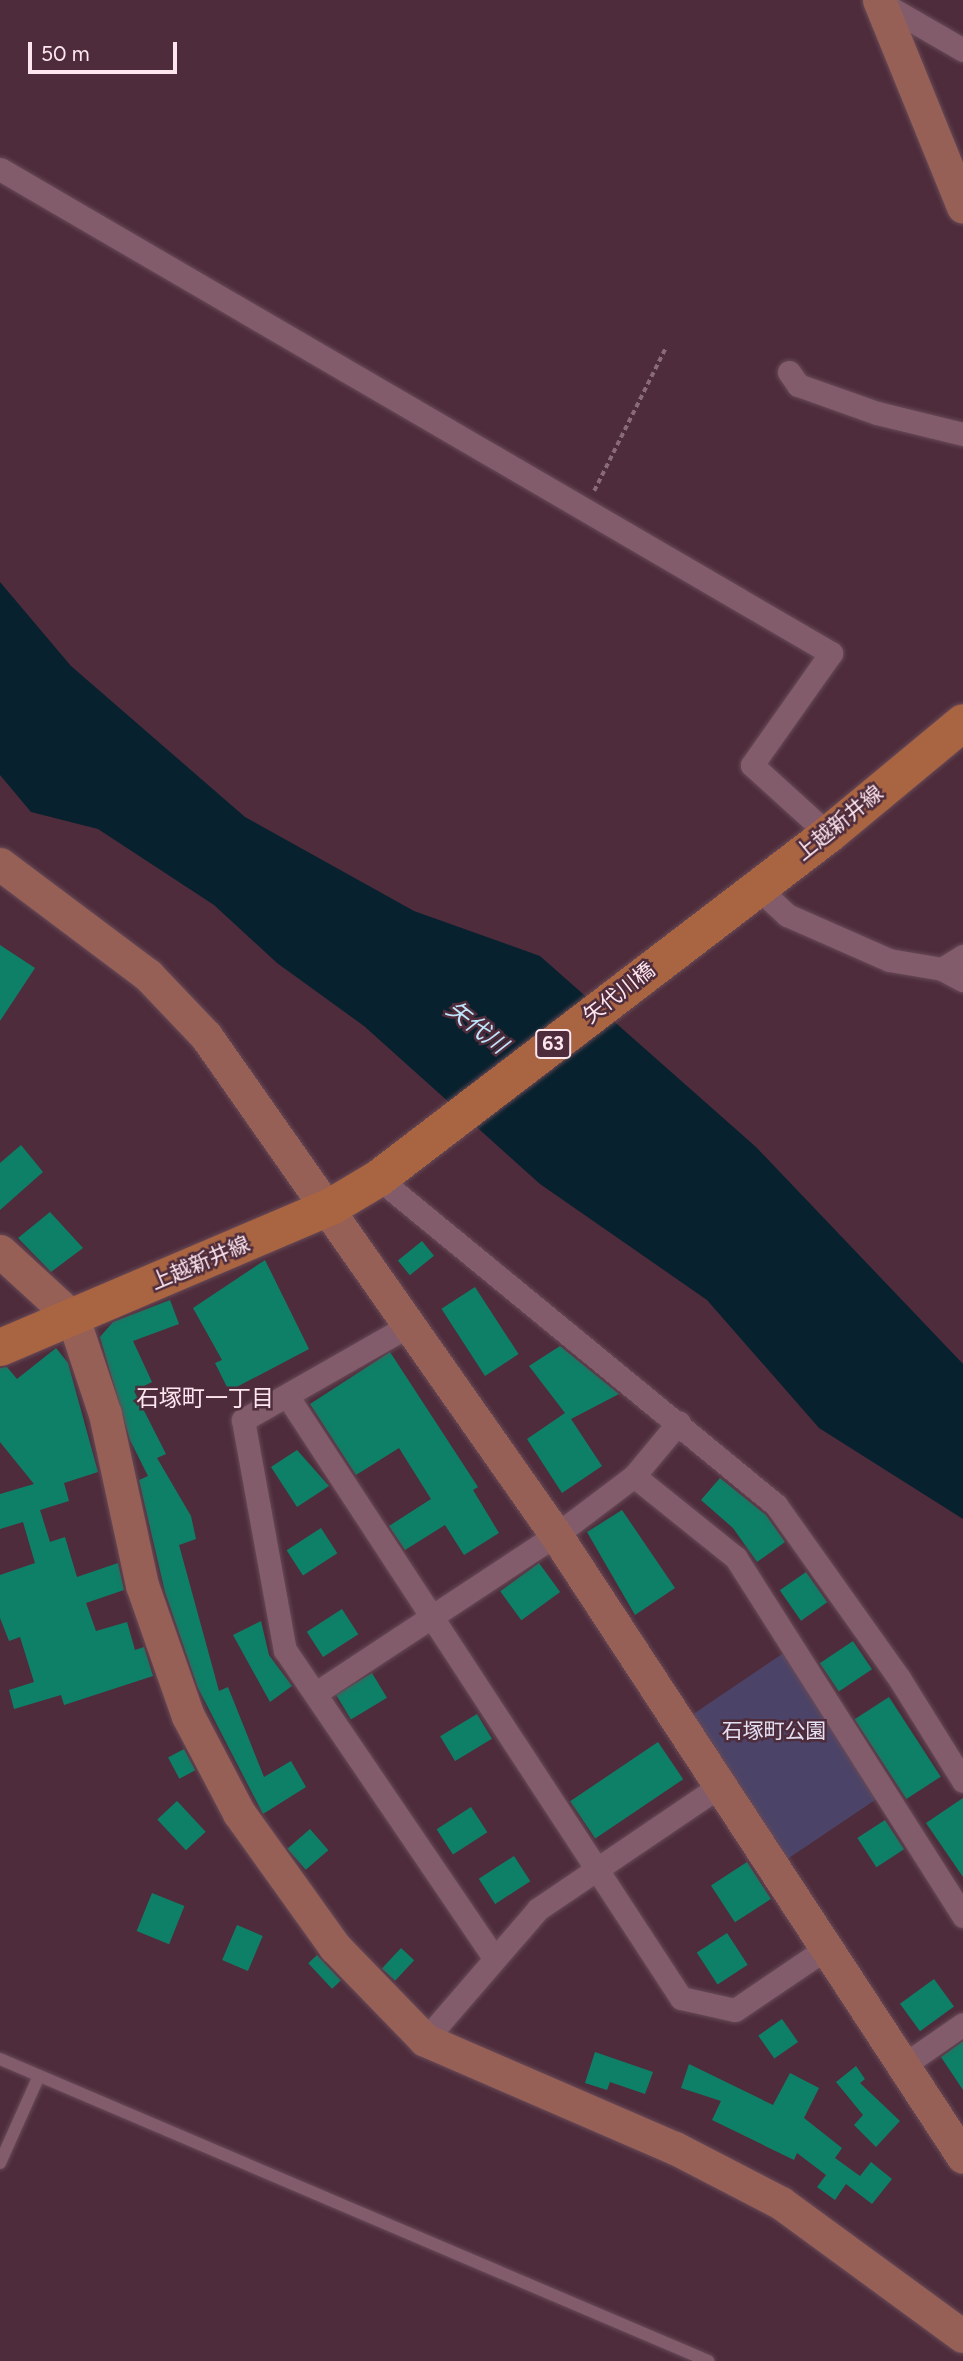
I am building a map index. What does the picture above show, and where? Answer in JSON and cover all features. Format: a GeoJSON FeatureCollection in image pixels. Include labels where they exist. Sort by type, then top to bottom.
{"type":"FeatureCollection","features":[{"type":"Feature","properties":{"kind":"main road","name":"上越新井線"},"geometry":{"type":"LineString","coordinates":[[712,921],[828,834],[963,722]]}},
{"type":"Feature","properties":{"kind":"main road","name":"矢代川橋"},"geometry":{"type":"LineString","coordinates":[[386,1172],[712,921]]}},
{"type":"Feature","properties":{"kind":"main road","name":"上越新井線"},"geometry":{"type":"LineString","coordinates":[[0,1346],[74,1318],[331,1206],[386,1172]]}},
{"type":"Feature","properties":{"kind":"street"},"geometry":{"type":"LineString","coordinates":[[879,1],[963,50]]}},
{"type":"Feature","properties":{"kind":"street"},"geometry":{"type":"LineString","coordinates":[[879,1],[963,207]]}},
{"type":"Feature","properties":{"kind":"street"},"geometry":{"type":"LineString","coordinates":[[0,169],[348,368],[584,512],[831,653],[752,765],[828,834]]}},
{"type":"Feature","properties":{"kind":"street"},"geometry":{"type":"LineString","coordinates":[[789,372],[798,385],[877,413],[963,433]]}},
{"type":"Feature","properties":{"kind":"street"},"geometry":{"type":"LineString","coordinates":[[0,864],[148,975],[206,1036],[331,1206],[408,1326],[556,1535],[822,1951],[963,2157]]}},
{"type":"Feature","properties":{"kind":"street"},"geometry":{"type":"LineString","coordinates":[[758,888],[787,915],[889,960],[942,969],[963,980]]}},
{"type":"Feature","properties":{"kind":"street"},"geometry":{"type":"LineString","coordinates":[[942,969],[963,956]]}},
{"type":"Feature","properties":{"kind":"street"},"geometry":{"type":"LineString","coordinates":[[386,1172],[776,1505],[805,1539],[963,1781]]}},
{"type":"Feature","properties":{"kind":"street"},"geometry":{"type":"LineString","coordinates":[[0,1251],[74,1318],[105,1414],[142,1585],[188,1716],[290,1891],[425,2040],[675,2148],[781,2203],[963,2336]]}},
{"type":"Feature","properties":{"kind":"street"},"geometry":{"type":"LineString","coordinates":[[408,1326],[288,1397],[243,1420],[285,1650],[492,1955]]}},
{"type":"Feature","properties":{"kind":"street"},"geometry":{"type":"LineString","coordinates":[[288,1397],[681,1998],[735,2010],[822,1951]]}},
{"type":"Feature","properties":{"kind":"street"},"geometry":{"type":"LineString","coordinates":[[316,1693],[556,1535],[634,1476],[679,1422]]}},
{"type":"Feature","properties":{"kind":"street"},"geometry":{"type":"LineString","coordinates":[[634,1476],[736,1558],[963,1916]]}},
{"type":"Feature","properties":{"kind":"street"},"geometry":{"type":"LineString","coordinates":[[425,2040],[492,1955],[594,1866],[718,1787]]}},
{"type":"Feature","properties":{"kind":"street"},"geometry":{"type":"LineString","coordinates":[[901,2067],[963,2024]]}},
{"type":"Feature","properties":{"kind":"lane"},"geometry":{"type":"LineString","coordinates":[[0,2059],[686,2357],[708,2361]]}},
{"type":"Feature","properties":{"kind":"lane"},"geometry":{"type":"LineString","coordinates":[[0,2163],[39,2076]]}},
{"type":"Feature","properties":{"kind":"path"},"geometry":{"type":"LineString","coordinates":[[584,512],[665,349]]}},
{"type":"Feature","properties":{"kind":"green space","name":"石塚町公園"},"geometry":{"type":"Polygon","coordinates":[[[788,1650],[885,1793],[788,1859],[691,1715],[788,1650]]]}},
{"type":"Feature","properties":{"kind":"water","name":"矢代川"},"geometry":{"type":"Polygon","coordinates":[[[0,582],[71,666],[245,817],[414,911],[540,956],[756,1147],[963,1364],[963,1519],[819,1428],[707,1300],[540,1184],[364,1026],[277,963],[214,905],[98,829],[31,812],[0,775],[0,582]]]}},
{"type":"Feature","properties":{"kind":"building"},"geometry":{"type":"Polygon","coordinates":[[[0,945],[35,968],[0,1021],[0,945]]]}},
{"type":"Feature","properties":{"kind":"building"},"geometry":{"type":"Polygon","coordinates":[[[21,1145],[43,1172],[0,1210],[0,1163],[21,1145]]]}},
{"type":"Feature","properties":{"kind":"building"},"geometry":{"type":"Polygon","coordinates":[[[50,1212],[83,1248],[51,1272],[18,1238],[50,1212]]]}},
{"type":"Feature","properties":{"kind":"building"},"geometry":{"type":"Polygon","coordinates":[[[422,1241],[434,1256],[410,1275],[398,1261],[422,1241]]]}},
{"type":"Feature","properties":{"kind":"building"},"geometry":{"type":"Polygon","coordinates":[[[265,1260],[309,1349],[229,1391],[215,1363],[222,1360],[193,1308],[265,1260]]]}},
{"type":"Feature","properties":{"kind":"building"},"geometry":{"type":"Polygon","coordinates":[[[475,1287],[519,1354],[485,1376],[441,1309],[475,1287]]]}},
{"type":"Feature","properties":{"kind":"building"},"geometry":{"type":"Polygon","coordinates":[[[170,1300],[179,1324],[133,1341],[152,1382],[134,1391],[166,1454],[157,1458],[191,1516],[196,1539],[179,1545],[219,1691],[228,1687],[264,1777],[291,1761],[306,1787],[263,1814],[198,1688],[165,1592],[139,1480],[148,1476],[130,1440],[100,1337],[113,1322],[170,1300]]]}},
{"type":"Feature","properties":{"kind":"building"},"geometry":{"type":"Polygon","coordinates":[[[560,1346],[619,1394],[571,1419],[602,1466],[562,1493],[527,1439],[565,1413],[529,1366],[560,1346]]]}},
{"type":"Feature","properties":{"kind":"building"},"geometry":{"type":"Polygon","coordinates":[[[56,1348],[68,1363],[98,1472],[64,1483],[69,1501],[40,1510],[50,1542],[65,1537],[77,1577],[118,1563],[124,1590],[86,1603],[96,1631],[127,1622],[135,1650],[144,1647],[153,1676],[64,1705],[61,1695],[14,1709],[9,1690],[34,1682],[20,1637],[9,1641],[0,1618],[0,1575],[35,1563],[23,1522],[0,1529],[0,1494],[34,1484],[0,1442],[0,1368],[7,1367],[17,1379],[56,1348]]]}},
{"type":"Feature","properties":{"kind":"building"},"geometry":{"type":"Polygon","coordinates":[[[390,1352],[478,1487],[473,1490],[499,1533],[464,1555],[445,1525],[405,1550],[389,1526],[431,1499],[399,1448],[356,1475],[310,1404],[390,1352]]]}},
{"type":"Feature","properties":{"kind":"building"},"geometry":{"type":"Polygon","coordinates":[[[297,1450],[329,1486],[297,1507],[271,1467],[297,1450]]]}},
{"type":"Feature","properties":{"kind":"building"},"geometry":{"type":"Polygon","coordinates":[[[720,1478],[766,1515],[785,1542],[757,1562],[733,1528],[701,1500],[720,1478]]]}},
{"type":"Feature","properties":{"kind":"building"},"geometry":{"type":"Polygon","coordinates":[[[622,1510],[675,1588],[635,1615],[587,1532],[622,1510]]]}},
{"type":"Feature","properties":{"kind":"building"},"geometry":{"type":"Polygon","coordinates":[[[321,1528],[337,1553],[303,1575],[287,1550],[321,1528]]]}},
{"type":"Feature","properties":{"kind":"building"},"geometry":{"type":"Polygon","coordinates":[[[539,1563],[560,1592],[521,1620],[500,1591],[539,1563]]]}},
{"type":"Feature","properties":{"kind":"building"},"geometry":{"type":"Polygon","coordinates":[[[806,1572],[827,1602],[801,1621],[780,1590],[806,1572]]]}},
{"type":"Feature","properties":{"kind":"building"},"geometry":{"type":"Polygon","coordinates":[[[342,1609],[358,1634],[323,1657],[307,1632],[342,1609]]]}},
{"type":"Feature","properties":{"kind":"building"},"geometry":{"type":"Polygon","coordinates":[[[261,1621],[269,1655],[292,1686],[270,1702],[233,1635],[261,1621]]]}},
{"type":"Feature","properties":{"kind":"building"},"geometry":{"type":"Polygon","coordinates":[[[853,1641],[872,1669],[839,1692],[820,1663],[853,1641]]]}},
{"type":"Feature","properties":{"kind":"building"},"geometry":{"type":"Polygon","coordinates":[[[372,1673],[387,1698],[351,1719],[336,1695],[372,1673]]]}},
{"type":"Feature","properties":{"kind":"building"},"geometry":{"type":"Polygon","coordinates":[[[889,1697],[941,1777],[906,1799],[855,1719],[889,1697]]]}},
{"type":"Feature","properties":{"kind":"building"},"geometry":{"type":"Polygon","coordinates":[[[477,1714],[492,1739],[455,1761],[440,1736],[477,1714]]]}},
{"type":"Feature","properties":{"kind":"building"},"geometry":{"type":"Polygon","coordinates":[[[658,1742],[683,1779],[595,1839],[570,1801],[658,1742]]]}},
{"type":"Feature","properties":{"kind":"building"},"geometry":{"type":"Polygon","coordinates":[[[184,1749],[195,1770],[179,1779],[168,1757],[184,1749]]]}},
{"type":"Feature","properties":{"kind":"building"},"geometry":{"type":"Polygon","coordinates":[[[963,1798],[963,1877],[926,1823],[963,1798]]]}},
{"type":"Feature","properties":{"kind":"building"},"geometry":{"type":"Polygon","coordinates":[[[177,1801],[206,1832],[186,1850],[157,1819],[177,1801]]]}},
{"type":"Feature","properties":{"kind":"building"},"geometry":{"type":"Polygon","coordinates":[[[471,1807],[487,1832],[453,1854],[437,1829],[471,1807]]]}},
{"type":"Feature","properties":{"kind":"building"},"geometry":{"type":"Polygon","coordinates":[[[885,1820],[904,1849],[876,1867],[857,1838],[885,1820]]]}},
{"type":"Feature","properties":{"kind":"building"},"geometry":{"type":"Polygon","coordinates":[[[310,1829],[328,1850],[306,1870],[287,1849],[310,1829]]]}},
{"type":"Feature","properties":{"kind":"building"},"geometry":{"type":"Polygon","coordinates":[[[514,1856],[530,1881],[495,1904],[479,1879],[514,1856]]]}},
{"type":"Feature","properties":{"kind":"building"},"geometry":{"type":"Polygon","coordinates":[[[747,1862],[771,1899],[735,1922],[711,1885],[747,1862]]]}},
{"type":"Feature","properties":{"kind":"building"},"geometry":{"type":"Polygon","coordinates":[[[152,1893],[184,1906],[169,1944],[137,1931],[152,1893]]]}},
{"type":"Feature","properties":{"kind":"building"},"geometry":{"type":"Polygon","coordinates":[[[237,1925],[263,1936],[248,1971],[222,1960],[237,1925]]]}},
{"type":"Feature","properties":{"kind":"building"},"geometry":{"type":"Polygon","coordinates":[[[727,1933],[748,1965],[718,1984],[697,1953],[727,1933]]]}},
{"type":"Feature","properties":{"kind":"building"},"geometry":{"type":"Polygon","coordinates":[[[401,1948],[414,1960],[395,1981],[382,1968],[401,1948]]]}},
{"type":"Feature","properties":{"kind":"building"},"geometry":{"type":"Polygon","coordinates":[[[317,1955],[341,1981],[332,1989],[308,1963],[317,1955]]]}},
{"type":"Feature","properties":{"kind":"building"},"geometry":{"type":"Polygon","coordinates":[[[934,1979],[954,2007],[920,2031],[900,2004],[934,1979]]]}},
{"type":"Feature","properties":{"kind":"building"},"geometry":{"type":"Polygon","coordinates":[[[782,2019],[798,2042],[774,2059],[758,2036],[782,2019]]]}},
{"type":"Feature","properties":{"kind":"building"},"geometry":{"type":"Polygon","coordinates":[[[963,2041],[963,2090],[941,2057],[963,2041]]]}},
{"type":"Feature","properties":{"kind":"building"},"geometry":{"type":"Polygon","coordinates":[[[595,2052],[653,2072],[645,2094],[610,2082],[607,2090],[585,2083],[595,2052]]]}},
{"type":"Feature","properties":{"kind":"building"},"geometry":{"type":"Polygon","coordinates":[[[689,2064],[773,2105],[790,2073],[819,2088],[804,2118],[842,2148],[835,2158],[860,2176],[871,2162],[892,2179],[872,2204],[846,2184],[835,2200],[817,2187],[826,2175],[797,2153],[794,2160],[712,2120],[721,2101],[681,2088],[689,2064]]]}},
{"type":"Feature","properties":{"kind":"building"},"geometry":{"type":"Polygon","coordinates":[[[856,2066],[865,2079],[860,2083],[900,2121],[876,2147],[854,2125],[863,2115],[836,2082],[856,2066]]]}},
{"type":"Feature","properties":{"kind":"district","name":"石塚町一丁目"},"geometry":{"type":"Point","coordinates":[205,1398]}}]}
